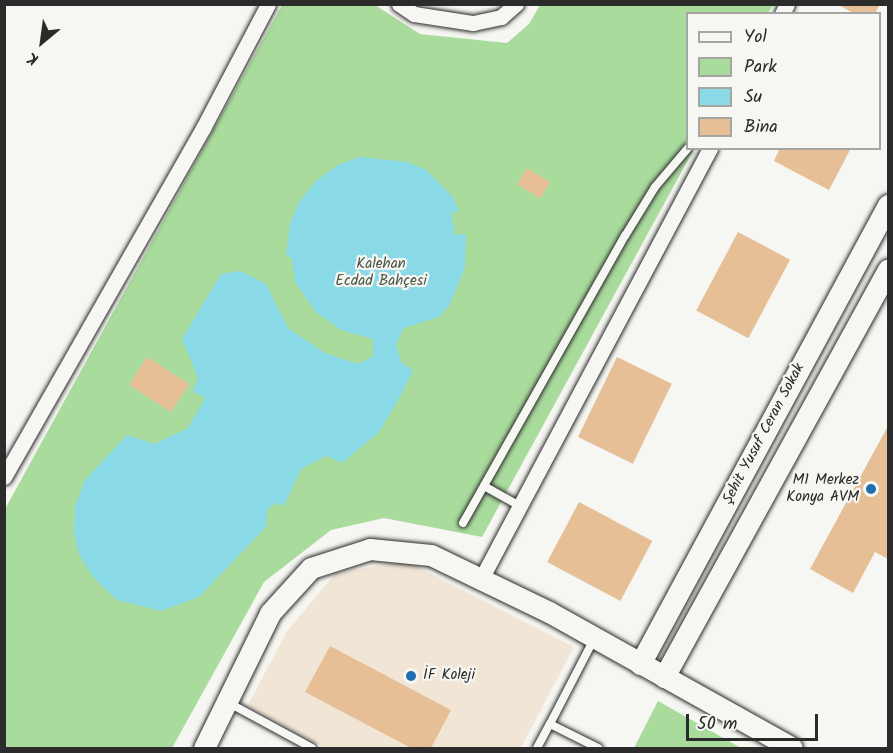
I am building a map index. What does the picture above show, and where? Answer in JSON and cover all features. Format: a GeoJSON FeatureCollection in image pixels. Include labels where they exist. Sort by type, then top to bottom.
{"type":"FeatureCollection","features":[{"type":"Feature","properties":{"kind":"street"},"geometry":{"type":"LineString","coordinates":[[4,477],[203,128],[268,4]]}},
{"type":"Feature","properties":{"kind":"street"},"geometry":{"type":"LineString","coordinates":[[399,4],[414,14],[473,23],[501,16],[516,4]]}},
{"type":"Feature","properties":{"kind":"street"},"geometry":{"type":"LineString","coordinates":[[481,579],[709,150]]}},
{"type":"Feature","properties":{"kind":"street","name":"Şehit Yusuf Ceran Sokak"},"geometry":{"type":"LineString","coordinates":[[640,664],[888,206]]}},
{"type":"Feature","properties":{"kind":"street","name":"Şehit Yusuf Ceran Sokak"},"geometry":{"type":"LineString","coordinates":[[664,676],[888,270]]}},
{"type":"Feature","properties":{"kind":"street"},"geometry":{"type":"LineString","coordinates":[[204,748],[270,613],[310,568],[370,549],[431,555],[594,637],[792,748]]}},
{"type":"Feature","properties":{"kind":"lane"},"geometry":{"type":"LineString","coordinates":[[463,523],[625,236],[655,187],[686,150]]}},
{"type":"Feature","properties":{"kind":"lane"},"geometry":{"type":"LineString","coordinates":[[484,486],[520,506]]}},
{"type":"Feature","properties":{"kind":"lane"},"geometry":{"type":"LineString","coordinates":[[537,748],[594,637]]}},
{"type":"Feature","properties":{"kind":"lane"},"geometry":{"type":"LineString","coordinates":[[227,701],[312,748]]}},
{"type":"Feature","properties":{"kind":"lane"},"geometry":{"type":"LineString","coordinates":[[550,724],[598,748]]}},
{"type":"Feature","properties":{"kind":"shaded area","name":"İF Koleji"},"geometry":{"type":"Polygon","coordinates":[[[406,561],[574,647],[521,748],[325,748],[248,705],[287,631],[336,573],[406,561]]]}},
{"type":"Feature","properties":{"kind":"green space","name":"Kalehan Ecdad Bahçesi"},"geometry":{"type":"Polygon","coordinates":[[[282,5],[375,5],[420,34],[507,43],[529,24],[540,5],[773,5],[769,12],[686,12],[686,150],[693,150],[482,537],[384,518],[331,530],[264,582],[172,748],[5,748],[5,509],[282,5]]]}},
{"type":"Feature","properties":{"kind":"green space"},"geometry":{"type":"Polygon","coordinates":[[[658,701],[741,748],[634,748],[658,701]]]}},
{"type":"Feature","properties":{"kind":"water"},"geometry":{"type":"Polygon","coordinates":[[[360,157],[407,162],[426,170],[452,196],[459,211],[451,213],[455,235],[466,234],[465,267],[449,306],[439,317],[404,328],[396,344],[401,362],[413,370],[401,395],[379,432],[342,463],[326,456],[301,469],[284,506],[275,503],[267,510],[266,527],[199,597],[161,611],[117,600],[92,576],[79,554],[74,533],[75,507],[85,480],[127,435],[155,444],[188,428],[205,398],[193,391],[198,378],[182,339],[221,274],[240,271],[266,284],[288,328],[325,353],[358,364],[373,356],[373,339],[341,330],[316,312],[295,282],[292,258],[286,256],[290,224],[299,202],[316,181],[338,165],[360,157]]]}},
{"type":"Feature","properties":{"kind":"building"},"geometry":{"type":"Polygon","coordinates":[[[837,4],[880,4],[876,12],[851,12],[837,4]]]}},
{"type":"Feature","properties":{"kind":"building"},"geometry":{"type":"Polygon","coordinates":[[[779,150],[850,150],[829,190],[774,161],[779,150]]]}},
{"type":"Feature","properties":{"kind":"building"},"geometry":{"type":"Polygon","coordinates":[[[527,168],[550,182],[540,198],[517,184],[527,168]]]}},
{"type":"Feature","properties":{"kind":"building"},"geometry":{"type":"Polygon","coordinates":[[[738,232],[790,260],[748,338],[696,311],[738,232]]]}},
{"type":"Feature","properties":{"kind":"building"},"geometry":{"type":"Polygon","coordinates":[[[147,357],[189,384],[171,412],[129,385],[147,357]]]}},
{"type":"Feature","properties":{"kind":"building"},"geometry":{"type":"Polygon","coordinates":[[[617,357],[672,384],[633,464],[578,437],[617,357]]]}},
{"type":"Feature","properties":{"kind":"building","name":"M1 Merkez Konya AVM"},"geometry":{"type":"Polygon","coordinates":[[[888,426],[888,559],[875,552],[853,593],[810,569],[888,426]]]}},
{"type":"Feature","properties":{"kind":"building"},"geometry":{"type":"Polygon","coordinates":[[[579,502],[652,541],[620,601],[547,562],[579,502]]]}},
{"type":"Feature","properties":{"kind":"building"},"geometry":{"type":"Polygon","coordinates":[[[330,646],[451,710],[431,748],[411,748],[305,692],[330,646]]]}},
{"type":"Feature","properties":{"kind":"place","name":"M1 Merkez Konya AVM"},"geometry":{"type":"Point","coordinates":[871,489]}},
{"type":"Feature","properties":{"kind":"place","name":"İF Koleji"},"geometry":{"type":"Point","coordinates":[411,676]}}]}
